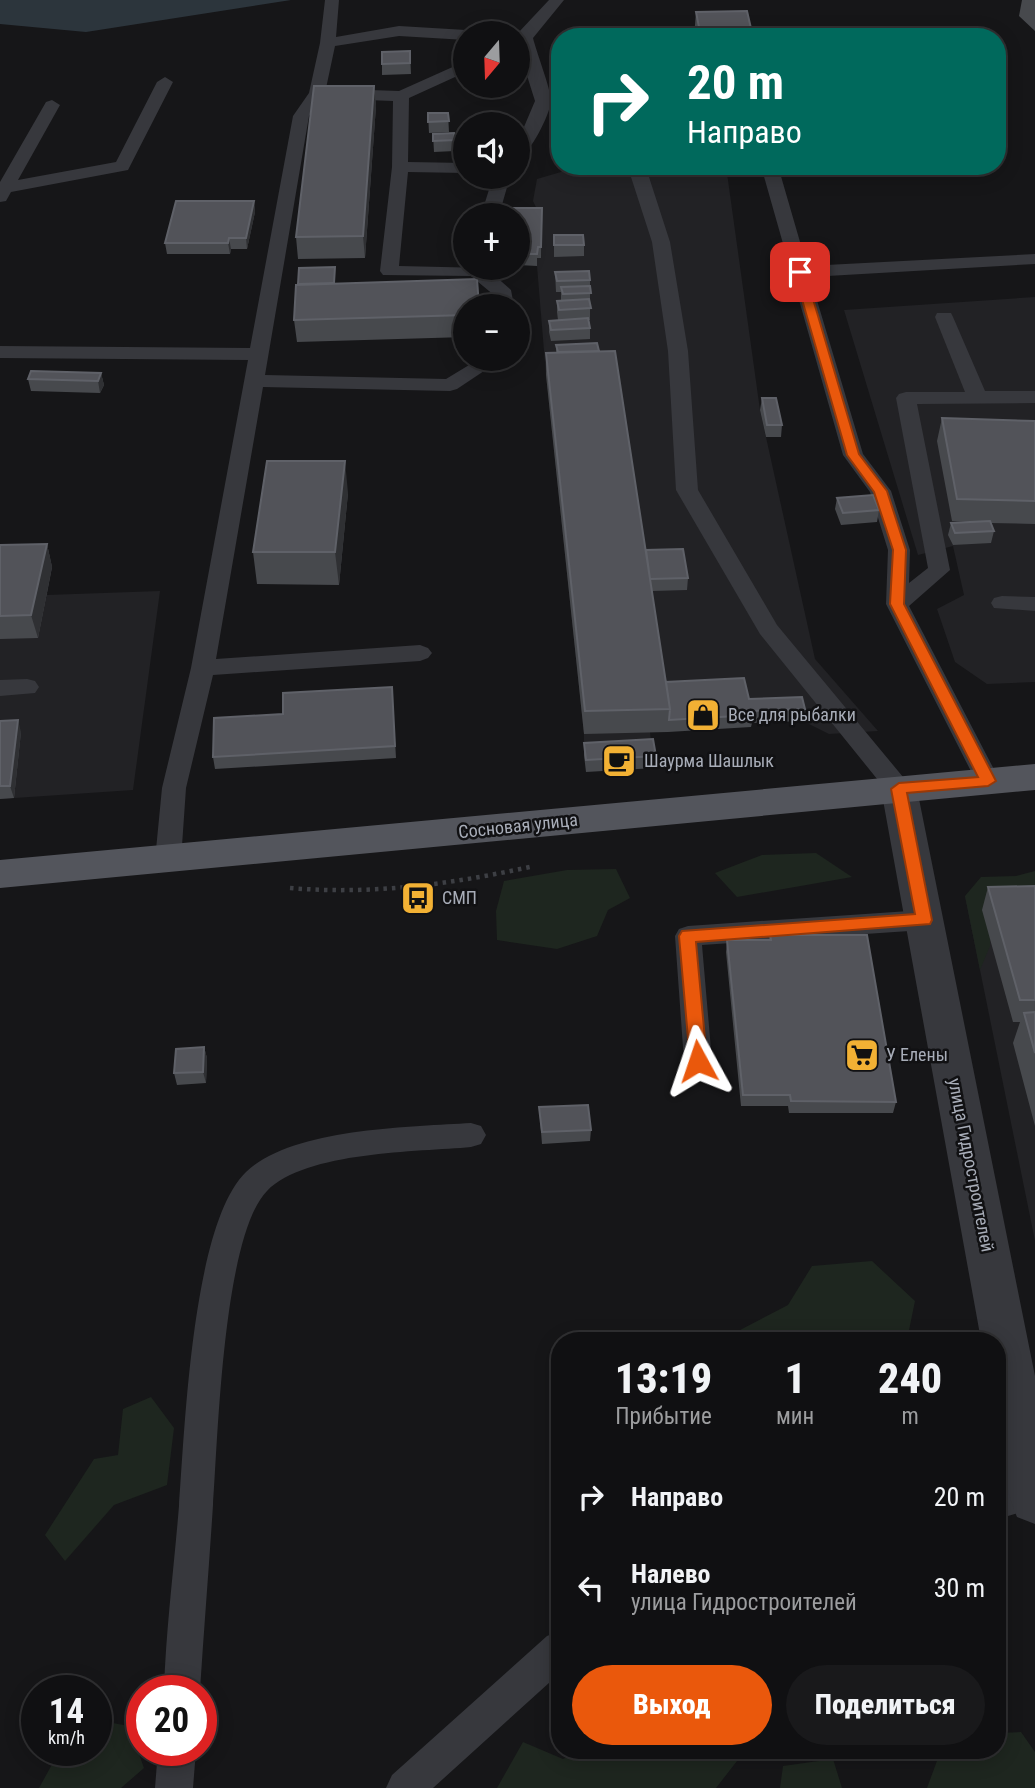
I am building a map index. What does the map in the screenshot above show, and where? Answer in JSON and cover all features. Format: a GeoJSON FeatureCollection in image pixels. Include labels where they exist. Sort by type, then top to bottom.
{"type":"FeatureCollection","features":[{"type":"Feature","properties":{"kind":"main road","name":"Сосновая улица"},"geometry":{"type":"LineString","coordinates":[[0,874],[1035,777]]}},
{"type":"Feature","properties":{"kind":"street","name":"улица Гидростроителей"},"geometry":{"type":"LineString","coordinates":[[899,789],[994,1332]]}},
{"type":"Feature","properties":{"kind":"street","name":"улица Гидростроителей"},"geometry":{"type":"LineString","coordinates":[[1006,1404],[1022,1498]]}},
{"type":"Feature","properties":{"kind":"lane"},"geometry":{"type":"LineString","coordinates":[[169,860],[174,788],[203,668],[301,116],[317,93],[328,43],[332,0]]}},
{"type":"Feature","properties":{"kind":"lane"},"geometry":{"type":"LineString","coordinates":[[530,28],[557,0]]}},
{"type":"Feature","properties":{"kind":"lane"},"geometry":{"type":"LineString","coordinates":[[328,43],[399,31],[453,33]]}},
{"type":"Feature","properties":{"kind":"lane"},"geometry":{"type":"LineString","coordinates":[[530,58],[551,99]]}},
{"type":"Feature","properties":{"kind":"lane"},"geometry":{"type":"LineString","coordinates":[[317,93],[401,96],[453,72]]}},
{"type":"Feature","properties":{"kind":"lane"},"geometry":{"type":"LineString","coordinates":[[3,193],[122,166],[165,82]]}},
{"type":"Feature","properties":{"kind":"lane"},"geometry":{"type":"LineString","coordinates":[[401,96],[400,167],[389,271],[453,270]]}},
{"type":"Feature","properties":{"kind":"lane"},"geometry":{"type":"LineString","coordinates":[[530,135],[551,103]]}},
{"type":"Feature","properties":{"kind":"lane"},"geometry":{"type":"LineString","coordinates":[[3,193],[52,105]]}},
{"type":"Feature","properties":{"kind":"lane"},"geometry":{"type":"LineString","coordinates":[[400,167],[453,168]]}},
{"type":"Feature","properties":{"kind":"lane"},"geometry":{"type":"LineString","coordinates":[[772,175],[853,455],[880,491],[899,550],[897,604],[988,781]]}},
{"type":"Feature","properties":{"kind":"lane"},"geometry":{"type":"LineString","coordinates":[[640,177],[661,242],[678,351],[687,491],[768,629],[899,789]]}},
{"type":"Feature","properties":{"kind":"lane"},"geometry":{"type":"LineString","coordinates":[[800,272],[1035,259]]}},
{"type":"Feature","properties":{"kind":"lane"},"geometry":{"type":"LineString","coordinates":[[489,280],[505,294]]}},
{"type":"Feature","properties":{"kind":"lane"},"geometry":{"type":"LineString","coordinates":[[944,317],[977,397]]}},
{"type":"Feature","properties":{"kind":"lane"},"geometry":{"type":"LineString","coordinates":[[0,352],[259,354]]}},
{"type":"Feature","properties":{"kind":"lane"},"geometry":{"type":"LineString","coordinates":[[254,381],[450,385],[473,371]]}},
{"type":"Feature","properties":{"kind":"lane"},"geometry":{"type":"LineString","coordinates":[[897,604],[939,570],[906,398],[1035,397]]}},
{"type":"Feature","properties":{"kind":"lane"},"geometry":{"type":"LineString","coordinates":[[1002,603],[1035,604]]}},
{"type":"Feature","properties":{"kind":"lane"},"geometry":{"type":"LineString","coordinates":[[203,668],[420,653]]}},
{"type":"Feature","properties":{"kind":"lane"},"geometry":{"type":"LineString","coordinates":[[0,688],[27,687]]}},
{"type":"Feature","properties":{"kind":"lane"},"geometry":{"type":"LineString","coordinates":[[698,1061],[688,936],[924,920]]}},
{"type":"Feature","properties":{"kind":"lane"},"geometry":{"type":"LineString","coordinates":[[183,1675],[205,1380],[217,1289],[236,1215],[254,1183],[282,1164],[328,1149],[471,1135]]}},
{"type":"Feature","properties":{"kind":"lane"},"geometry":{"type":"LineString","coordinates":[[405,1788],[551,1657]]}},
{"type":"Feature","properties":{"kind":"lane"},"geometry":{"type":"LineString","coordinates":[[174,1788],[176,1766]]}},
{"type":"Feature","properties":{"kind":"shaded area"},"geometry":{"type":"Polygon","coordinates":[[[0,0],[291,0],[86,32],[0,24],[0,0]]]}},
{"type":"Feature","properties":{"kind":"shaded area"},"geometry":{"type":"Polygon","coordinates":[[[551,175],[727,175],[760,410],[815,659],[878,731],[829,734],[803,721],[662,694],[668,732],[650,732],[652,751],[584,755],[537,266],[537,258],[541,258],[542,220],[533,201],[537,179],[551,175]]]}},
{"type":"Feature","properties":{"kind":"shaded area"},"geometry":{"type":"Polygon","coordinates":[[[1035,297],[1035,682],[987,684],[955,662],[937,609],[964,595],[953,546],[918,555],[844,310],[1035,297]]]}},
{"type":"Feature","properties":{"kind":"shaded area"},"geometry":{"type":"Polygon","coordinates":[[[52,567],[47,595],[160,591],[133,790],[0,799],[0,568],[52,567]]]}},
{"type":"Feature","properties":{"kind":"shaded area"},"geometry":{"type":"Polygon","coordinates":[[[816,853],[852,877],[737,897],[715,873],[762,855],[816,853]]]}},
{"type":"Feature","properties":{"kind":"shaded area"},"geometry":{"type":"Polygon","coordinates":[[[616,869],[630,898],[608,910],[597,936],[557,949],[497,940],[496,911],[504,881],[567,870],[616,869]]]}},
{"type":"Feature","properties":{"kind":"shaded area"},"geometry":{"type":"Polygon","coordinates":[[[1035,871],[1035,917],[991,911],[990,946],[980,970],[965,896],[981,877],[1016,876],[1035,871]]]}},
{"type":"Feature","properties":{"kind":"shaded area"},"geometry":{"type":"Polygon","coordinates":[[[1035,892],[1035,1241],[965,896],[1035,892]]]}},
{"type":"Feature","properties":{"kind":"shaded area"},"geometry":{"type":"Polygon","coordinates":[[[872,1261],[915,1301],[909,1332],[736,1332],[788,1305],[812,1266],[872,1261]]]}},
{"type":"Feature","properties":{"kind":"shaded area"},"geometry":{"type":"Polygon","coordinates":[[[151,1397],[174,1428],[167,1485],[114,1505],[65,1561],[45,1535],[94,1459],[118,1455],[123,1409],[151,1397]]]}},
{"type":"Feature","properties":{"kind":"shaded area"},"geometry":{"type":"Polygon","coordinates":[[[112,1723],[126,1725],[126,1766],[144,1768],[121,1788],[39,1788],[51,1766],[112,1766],[112,1723]]]}},
{"type":"Feature","properties":{"kind":"shaded area"},"geometry":{"type":"Polygon","coordinates":[[[1021,1732],[1035,1752],[1035,1788],[927,1788],[938,1759],[1006,1759],[1006,1733],[1021,1732]]]}},
{"type":"Feature","properties":{"kind":"shaded area"},"geometry":{"type":"Polygon","coordinates":[[[523,1742],[551,1754],[551,1759],[739,1759],[716,1788],[497,1788],[523,1742]]]}},
{"type":"Feature","properties":{"kind":"shaded area"},"geometry":{"type":"Polygon","coordinates":[[[833,1759],[842,1788],[780,1788],[783,1766],[833,1759]]]}},
{"type":"Feature","properties":{"kind":"building"},"geometry":{"type":"Polygon","coordinates":[[[747,11],[751,28],[699,28],[696,12],[747,11]]]}},
{"type":"Feature","properties":{"kind":"building"},"geometry":{"type":"Polygon","coordinates":[[[410,51],[410,63],[382,64],[382,52],[410,51]]]}},
{"type":"Feature","properties":{"kind":"building"},"geometry":{"type":"Polygon","coordinates":[[[314,86],[374,86],[363,236],[296,237],[314,86]]]}},
{"type":"Feature","properties":{"kind":"building"},"geometry":{"type":"Polygon","coordinates":[[[428,113],[448,113],[449,121],[428,122],[428,113]]]}},
{"type":"Feature","properties":{"kind":"building"},"geometry":{"type":"Polygon","coordinates":[[[453,133],[453,140],[433,141],[433,134],[453,133]]]}},
{"type":"Feature","properties":{"kind":"building"},"geometry":{"type":"Polygon","coordinates":[[[176,201],[254,201],[246,238],[229,238],[228,243],[165,243],[176,201]]]}},
{"type":"Feature","properties":{"kind":"building"},"geometry":{"type":"Polygon","coordinates":[[[530,208],[542,208],[541,247],[538,247],[537,254],[530,254],[530,208]]]}},
{"type":"Feature","properties":{"kind":"building"},"geometry":{"type":"Polygon","coordinates":[[[554,235],[583,235],[584,245],[554,245],[554,235]]]}},
{"type":"Feature","properties":{"kind":"building"},"geometry":{"type":"Polygon","coordinates":[[[335,267],[334,283],[298,284],[299,268],[335,267]]]}},
{"type":"Feature","properties":{"kind":"building"},"geometry":{"type":"Polygon","coordinates":[[[589,271],[590,280],[557,281],[555,272],[589,271]]]}},
{"type":"Feature","properties":{"kind":"building"},"geometry":{"type":"Polygon","coordinates":[[[477,280],[478,294],[453,294],[453,315],[294,320],[296,285],[477,280]]]}},
{"type":"Feature","properties":{"kind":"building"},"geometry":{"type":"Polygon","coordinates":[[[590,286],[591,293],[563,294],[561,287],[590,286]]]}},
{"type":"Feature","properties":{"kind":"building"},"geometry":{"type":"Polygon","coordinates":[[[589,299],[591,308],[559,310],[557,301],[589,299]]]}},
{"type":"Feature","properties":{"kind":"building"},"geometry":{"type":"Polygon","coordinates":[[[588,318],[590,328],[551,330],[549,321],[588,318]]]}},
{"type":"Feature","properties":{"kind":"building"},"geometry":{"type":"Polygon","coordinates":[[[597,343],[599,351],[558,352],[556,345],[597,343]]]}},
{"type":"Feature","properties":{"kind":"building"},"geometry":{"type":"Polygon","coordinates":[[[615,351],[670,709],[585,711],[546,353],[615,351]]]}},
{"type":"Feature","properties":{"kind":"building"},"geometry":{"type":"Polygon","coordinates":[[[31,371],[101,373],[98,381],[28,379],[31,371]]]}},
{"type":"Feature","properties":{"kind":"building"},"geometry":{"type":"Polygon","coordinates":[[[762,398],[776,398],[782,425],[767,425],[762,398]]]}},
{"type":"Feature","properties":{"kind":"building"},"geometry":{"type":"Polygon","coordinates":[[[942,418],[1035,421],[1035,501],[957,499],[942,418]]]}},
{"type":"Feature","properties":{"kind":"building"},"geometry":{"type":"Polygon","coordinates":[[[267,461],[345,461],[335,552],[253,552],[267,461]]]}},
{"type":"Feature","properties":{"kind":"building"},"geometry":{"type":"Polygon","coordinates":[[[873,495],[879,510],[843,513],[837,498],[873,495]]]}},
{"type":"Feature","properties":{"kind":"building"},"geometry":{"type":"Polygon","coordinates":[[[990,521],[994,531],[955,533],[951,523],[990,521]]]}},
{"type":"Feature","properties":{"kind":"building"},"geometry":{"type":"Polygon","coordinates":[[[47,544],[31,615],[0,616],[0,545],[47,544]]]}},
{"type":"Feature","properties":{"kind":"building"},"geometry":{"type":"Polygon","coordinates":[[[683,549],[688,578],[650,579],[646,550],[683,549]]]}},
{"type":"Feature","properties":{"kind":"building"},"geometry":{"type":"Polygon","coordinates":[[[744,678],[749,699],[802,697],[805,709],[752,711],[753,715],[669,720],[666,682],[744,678]]]}},
{"type":"Feature","properties":{"kind":"building"},"geometry":{"type":"Polygon","coordinates":[[[392,687],[395,746],[213,757],[214,718],[283,714],[283,693],[392,687]]]}},
{"type":"Feature","properties":{"kind":"building"},"geometry":{"type":"Polygon","coordinates":[[[18,720],[10,786],[0,786],[0,721],[18,720]]]}},
{"type":"Feature","properties":{"kind":"building"},"geometry":{"type":"Polygon","coordinates":[[[653,739],[656,756],[586,760],[584,743],[653,739]]]}},
{"type":"Feature","properties":{"kind":"building"},"geometry":{"type":"Polygon","coordinates":[[[1035,886],[1035,1000],[1020,1000],[988,887],[1035,886]]]}},
{"type":"Feature","properties":{"kind":"building"},"geometry":{"type":"Polygon","coordinates":[[[770,935],[867,935],[896,1102],[791,1101],[790,1095],[743,1095],[727,940],[771,940],[770,935]]]}},
{"type":"Feature","properties":{"kind":"building"},"geometry":{"type":"Polygon","coordinates":[[[1035,1012],[1035,1053],[1024,1013],[1035,1012]]]}},
{"type":"Feature","properties":{"kind":"building"},"geometry":{"type":"Polygon","coordinates":[[[204,1047],[203,1072],[174,1073],[176,1049],[204,1047]]]}},
{"type":"Feature","properties":{"kind":"building"},"geometry":{"type":"Polygon","coordinates":[[[588,1105],[591,1130],[542,1132],[539,1107],[588,1105]]]}},
{"type":"Feature","properties":{"kind":"place","name":"Все для рыбалки"},"geometry":{"type":"Point","coordinates":[703,715]}},
{"type":"Feature","properties":{"kind":"place","name":"Шаурма Шашлык"},"geometry":{"type":"Point","coordinates":[619,761]}},
{"type":"Feature","properties":{"kind":"place","name":"СМП"},"geometry":{"type":"Point","coordinates":[418,898]}},
{"type":"Feature","properties":{"kind":"place","name":"У Елены"},"geometry":{"type":"Point","coordinates":[862,1055]}},
{"type":"Feature","properties":{"kind":"route"},"geometry":{"type":"LineString","coordinates":[[698,1061],[688,936],[924,920],[899,789],[988,781],[897,604],[899,550],[880,491],[853,455],[800,272]]}}]}
